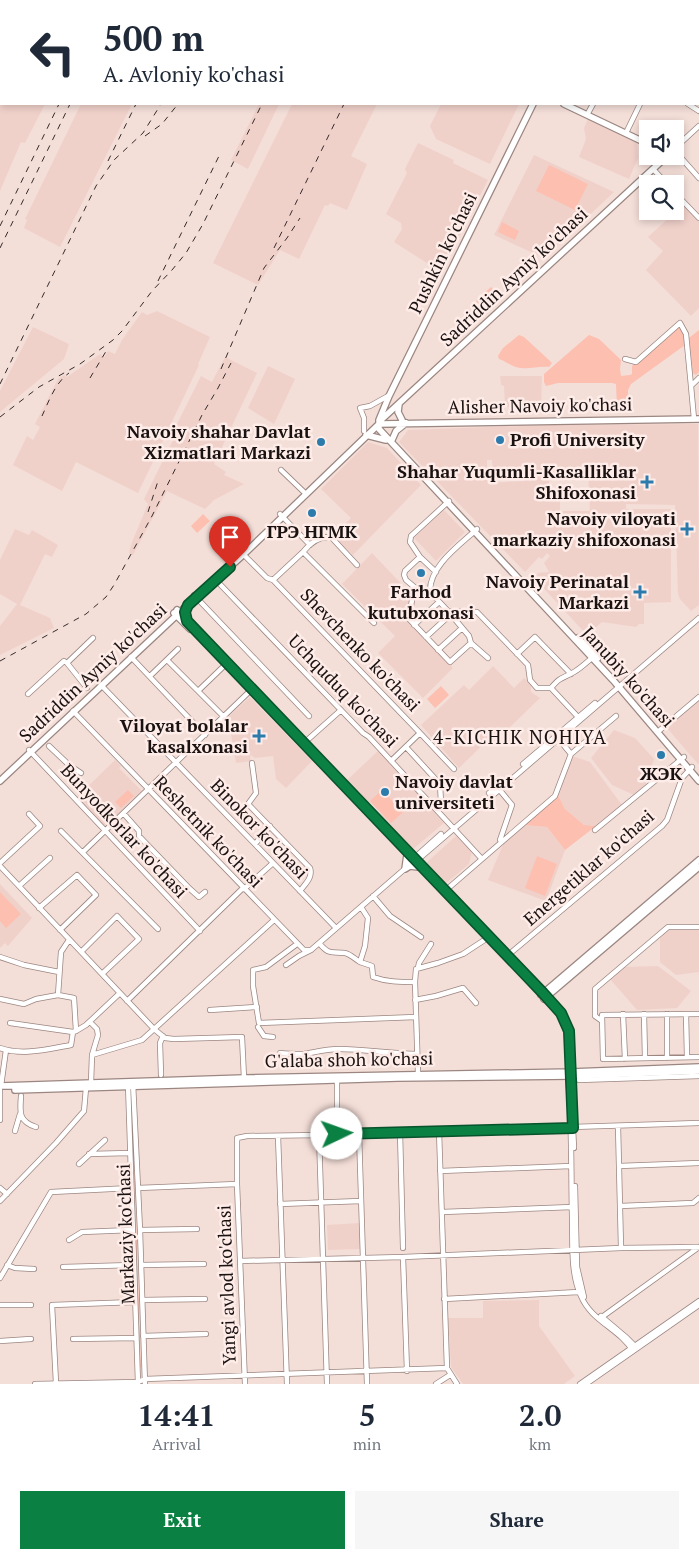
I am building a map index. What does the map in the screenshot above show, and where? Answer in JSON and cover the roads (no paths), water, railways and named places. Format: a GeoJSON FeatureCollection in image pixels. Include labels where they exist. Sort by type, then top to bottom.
{"type":"FeatureCollection","features":[{"type":"Feature","properties":{"kind":"main road"},"geometry":{"type":"LineString","coordinates":[[571,105],[639,139]]}},
{"type":"Feature","properties":{"kind":"main road","name":"Pushkin ko'chasi"},"geometry":{"type":"LineString","coordinates":[[381,421],[389,396],[531,106]]}},
{"type":"Feature","properties":{"kind":"main road"},"geometry":{"type":"LineString","coordinates":[[626,132],[639,137]]}},
{"type":"Feature","properties":{"kind":"main road","name":"Sadriddin Ayniy ko'chasi"},"geometry":{"type":"LineString","coordinates":[[647,175],[657,165]]}},
{"type":"Feature","properties":{"kind":"main road","name":"Sadriddin Ayniy ko'chasi"},"geometry":{"type":"LineString","coordinates":[[131,657],[176,613],[243,553],[365,433],[381,421],[639,182]]}},
{"type":"Feature","properties":{"kind":"main road"},"geometry":{"type":"LineString","coordinates":[[365,433],[391,441],[404,421],[398,412],[399,404]]}},
{"type":"Feature","properties":{"kind":"main road","name":"Alisher Navoiy ko'chasi"},"geometry":{"type":"LineString","coordinates":[[381,421],[697,417]]}},
{"type":"Feature","properties":{"kind":"main road","name":"Janubiy ko'chasi"},"geometry":{"type":"LineString","coordinates":[[381,421],[391,441],[619,684],[684,757],[699,781]]}},
{"type":"Feature","properties":{"kind":"main road","name":"Sadriddin Ayniy ko'chasi"},"geometry":{"type":"LineString","coordinates":[[0,781],[72,711],[168,623],[176,613],[188,605],[195,596]]}},
{"type":"Feature","properties":{"kind":"main road"},"geometry":{"type":"LineString","coordinates":[[188,605],[185,612],[185,622],[225,665],[304,743],[486,939],[561,1013],[568,1028],[570,1074]]}},
{"type":"Feature","properties":{"kind":"main road"},"geometry":{"type":"LineString","coordinates":[[176,613],[415,862],[445,890],[543,996]]}},
{"type":"Feature","properties":{"kind":"main road"},"geometry":{"type":"LineString","coordinates":[[168,623],[185,622]]}},
{"type":"Feature","properties":{"kind":"main road","name":"Janubiy ko'chasi"},"geometry":{"type":"LineString","coordinates":[[619,684],[691,769],[699,775]]}},
{"type":"Feature","properties":{"kind":"main road","name":"Sadriddin Ayniy ko'chasi"},"geometry":{"type":"LineString","coordinates":[[0,777],[30,751]]}},
{"type":"Feature","properties":{"kind":"main road"},"geometry":{"type":"LineString","coordinates":[[543,996],[699,860]]}},
{"type":"Feature","properties":{"kind":"main road"},"geometry":{"type":"LineString","coordinates":[[543,996],[699,868]]}},
{"type":"Feature","properties":{"kind":"main road","name":"G'alaba shoh ko'chasi"},"geometry":{"type":"LineString","coordinates":[[0,1088],[131,1083],[570,1074],[699,1067]]}},
{"type":"Feature","properties":{"kind":"main road","name":"G'alaba shoh ko'chasi"},"geometry":{"type":"LineString","coordinates":[[131,1083],[164,1077],[244,1078],[363,1072],[570,1074],[598,1077],[699,1072]]}},
{"type":"Feature","properties":{"kind":"street"},"geometry":{"type":"LineString","coordinates":[[588,113],[592,105]]}},
{"type":"Feature","properties":{"kind":"street"},"geometry":{"type":"LineString","coordinates":[[626,132],[640,105]]}},
{"type":"Feature","properties":{"kind":"street"},"geometry":{"type":"LineString","coordinates":[[684,141],[699,126]]}},
{"type":"Feature","properties":{"kind":"street"},"geometry":{"type":"LineString","coordinates":[[684,160],[699,178]]}},
{"type":"Feature","properties":{"kind":"street"},"geometry":{"type":"LineString","coordinates":[[653,169],[659,175]]}},
{"type":"Feature","properties":{"kind":"street"},"geometry":{"type":"LineString","coordinates":[[684,202],[699,218]]}},
{"type":"Feature","properties":{"kind":"street"},"geometry":{"type":"LineString","coordinates":[[625,359],[636,362],[680,323],[686,334],[691,386],[697,417]]}},
{"type":"Feature","properties":{"kind":"street"},"geometry":{"type":"LineString","coordinates":[[691,386],[699,378]]}},
{"type":"Feature","properties":{"kind":"street"},"geometry":{"type":"LineString","coordinates":[[365,433],[364,418],[360,408],[370,406],[389,396]]}},
{"type":"Feature","properties":{"kind":"street"},"geometry":{"type":"LineString","coordinates":[[281,470],[304,492]]}},
{"type":"Feature","properties":{"kind":"street"},"geometry":{"type":"LineString","coordinates":[[436,572],[420,557],[410,542],[411,536],[448,502]]}},
{"type":"Feature","properties":{"kind":"street"},"geometry":{"type":"LineString","coordinates":[[281,515],[310,545]]}},
{"type":"Feature","properties":{"kind":"street"},"geometry":{"type":"LineString","coordinates":[[226,525],[248,548]]}},
{"type":"Feature","properties":{"kind":"street"},"geometry":{"type":"LineString","coordinates":[[430,592],[436,572],[443,561],[476,530]]}},
{"type":"Feature","properties":{"kind":"street"},"geometry":{"type":"LineString","coordinates":[[273,580],[315,540],[328,536],[357,565]]}},
{"type":"Feature","properties":{"kind":"street","name":"Shevchenko ko'chasi"},"geometry":{"type":"LineString","coordinates":[[303,552],[374,624]]}},
{"type":"Feature","properties":{"kind":"street","name":"Shevchenko ko'chasi"},"geometry":{"type":"LineString","coordinates":[[243,553],[267,578],[273,580],[420,733],[391,760]]}},
{"type":"Feature","properties":{"kind":"street"},"geometry":{"type":"LineString","coordinates":[[420,557],[405,571],[406,580],[418,590],[430,592],[469,636],[471,643],[488,658]]}},
{"type":"Feature","properties":{"kind":"street","name":"Uchquduq ko'chasi"},"geometry":{"type":"LineString","coordinates":[[215,579],[391,760],[481,858]]}},
{"type":"Feature","properties":{"kind":"street"},"geometry":{"type":"LineString","coordinates":[[414,586],[409,619],[438,650],[450,662],[471,643]]}},
{"type":"Feature","properties":{"kind":"street"},"geometry":{"type":"LineString","coordinates":[[195,596],[309,716]]}},
{"type":"Feature","properties":{"kind":"street"},"geometry":{"type":"LineString","coordinates":[[414,625],[439,602]]}},
{"type":"Feature","properties":{"kind":"street"},"geometry":{"type":"LineString","coordinates":[[426,637],[449,612],[478,612],[528,665],[530,680],[537,688],[550,688],[560,678],[571,674],[593,656]]}},
{"type":"Feature","properties":{"kind":"street"},"geometry":{"type":"LineString","coordinates":[[286,965],[298,956],[311,950],[699,616]]}},
{"type":"Feature","properties":{"kind":"street"},"geometry":{"type":"LineString","coordinates":[[438,650],[462,628]]}},
{"type":"Feature","properties":{"kind":"street"},"geometry":{"type":"LineString","coordinates":[[517,654],[536,637],[571,674]]}},
{"type":"Feature","properties":{"kind":"street"},"geometry":{"type":"LineString","coordinates":[[67,663],[93,638]]}},
{"type":"Feature","properties":{"kind":"street"},"geometry":{"type":"LineString","coordinates":[[150,676],[178,649]]}},
{"type":"Feature","properties":{"kind":"street"},"geometry":{"type":"LineString","coordinates":[[131,657],[206,734]]}},
{"type":"Feature","properties":{"kind":"street"},"geometry":{"type":"LineString","coordinates":[[167,660],[224,717]]}},
{"type":"Feature","properties":{"kind":"street"},"geometry":{"type":"LineString","coordinates":[[28,694],[64,661],[87,688]]}},
{"type":"Feature","properties":{"kind":"street"},"geometry":{"type":"LineString","coordinates":[[198,691],[225,665]]}},
{"type":"Feature","properties":{"kind":"street","name":"Binokor ko'chasi"},"geometry":{"type":"LineString","coordinates":[[101,684],[336,928]]}},
{"type":"Feature","properties":{"kind":"street"},"geometry":{"type":"LineString","coordinates":[[557,737],[578,717],[619,684]]}},
{"type":"Feature","properties":{"kind":"street"},"geometry":{"type":"LineString","coordinates":[[550,688],[578,717]]}},
{"type":"Feature","properties":{"kind":"street"},"geometry":{"type":"LineString","coordinates":[[83,852],[251,690]]}},
{"type":"Feature","properties":{"kind":"street"},"geometry":{"type":"LineString","coordinates":[[660,730],[699,697]]}},
{"type":"Feature","properties":{"kind":"street"},"geometry":{"type":"LineString","coordinates":[[304,743],[341,710]]}},
{"type":"Feature","properties":{"kind":"street","name":"Reshetnik ko'chasi"},"geometry":{"type":"LineString","coordinates":[[72,711],[297,944],[304,950],[311,950]]}},
{"type":"Feature","properties":{"kind":"street"},"geometry":{"type":"LineString","coordinates":[[445,890],[555,796],[571,754],[616,716]]}},
{"type":"Feature","properties":{"kind":"street"},"geometry":{"type":"LineString","coordinates":[[420,733],[454,769]]}},
{"type":"Feature","properties":{"kind":"street"},"geometry":{"type":"LineString","coordinates":[[557,737],[571,754]]}},
{"type":"Feature","properties":{"kind":"street"},"geometry":{"type":"LineString","coordinates":[[49,746],[70,766],[81,773]]}},
{"type":"Feature","properties":{"kind":"street"},"geometry":{"type":"LineString","coordinates":[[406,747],[440,784],[441,804],[436,809]]}},
{"type":"Feature","properties":{"kind":"street","name":"Bunyodkorlar ko'chasi"},"geometry":{"type":"LineString","coordinates":[[30,751],[200,930]]}},
{"type":"Feature","properties":{"kind":"street"},"geometry":{"type":"LineString","coordinates":[[595,830],[684,757]]}},
{"type":"Feature","properties":{"kind":"street"},"geometry":{"type":"LineString","coordinates":[[252,763],[256,793],[248,804],[310,868],[309,879],[300,891]]}},
{"type":"Feature","properties":{"kind":"street","name":"Energetiklar ko'chasi"},"geometry":{"type":"LineString","coordinates":[[508,956],[662,826],[667,820],[682,778],[691,769]]}},
{"type":"Feature","properties":{"kind":"street"},"geometry":{"type":"LineString","coordinates":[[498,788],[512,805],[500,842]]}},
{"type":"Feature","properties":{"kind":"street"},"geometry":{"type":"LineString","coordinates":[[29,814],[40,826],[0,864],[120,994],[164,1037],[242,1037],[244,1078]]}},
{"type":"Feature","properties":{"kind":"street"},"geometry":{"type":"LineString","coordinates":[[124,814],[139,831],[140,836],[190,889],[199,897],[206,892]]}},
{"type":"Feature","properties":{"kind":"street"},"geometry":{"type":"LineString","coordinates":[[255,844],[270,826]]}},
{"type":"Feature","properties":{"kind":"street"},"geometry":{"type":"LineString","coordinates":[[61,831],[158,930]]}},
{"type":"Feature","properties":{"kind":"street"},"geometry":{"type":"LineString","coordinates":[[19,886],[50,858]]}},
{"type":"Feature","properties":{"kind":"street"},"geometry":{"type":"LineString","coordinates":[[127,1001],[273,863]]}},
{"type":"Feature","properties":{"kind":"street"},"geometry":{"type":"LineString","coordinates":[[40,908],[76,875],[96,895],[60,930]]}},
{"type":"Feature","properties":{"kind":"street"},"geometry":{"type":"LineString","coordinates":[[374,896],[390,916],[422,936]]}},
{"type":"Feature","properties":{"kind":"street"},"geometry":{"type":"LineString","coordinates":[[360,962],[365,946],[368,918],[361,907]]}},
{"type":"Feature","properties":{"kind":"street"},"geometry":{"type":"LineString","coordinates":[[81,952],[117,916],[139,939],[102,974]]}},
{"type":"Feature","properties":{"kind":"street"},"geometry":{"type":"LineString","coordinates":[[92,1055],[142,1040],[274,920]]}},
{"type":"Feature","properties":{"kind":"street"},"geometry":{"type":"LineString","coordinates":[[602,1021],[595,1016],[595,989],[668,927],[699,927]]}},
{"type":"Feature","properties":{"kind":"street"},"geometry":{"type":"LineString","coordinates":[[418,968],[463,954],[486,939]]}},
{"type":"Feature","properties":{"kind":"street"},"geometry":{"type":"LineString","coordinates":[[58,995],[61,952],[69,940]]}},
{"type":"Feature","properties":{"kind":"street"},"geometry":{"type":"LineString","coordinates":[[319,943],[331,954],[348,954],[360,962],[372,966],[373,977],[392,982],[415,982]]}},
{"type":"Feature","properties":{"kind":"street"},"geometry":{"type":"LineString","coordinates":[[273,1037],[264,1036],[259,1024],[253,986],[253,970],[266,967],[297,944]]}},
{"type":"Feature","properties":{"kind":"street"},"geometry":{"type":"LineString","coordinates":[[418,1073],[415,972],[431,944]]}},
{"type":"Feature","properties":{"kind":"street"},"geometry":{"type":"LineString","coordinates":[[0,957],[24,965],[59,972]]}},
{"type":"Feature","properties":{"kind":"street"},"geometry":{"type":"LineString","coordinates":[[415,1000],[462,988],[476,1003]]}},
{"type":"Feature","properties":{"kind":"street"},"geometry":{"type":"LineString","coordinates":[[10,1023],[74,1032],[90,1022],[120,994]]}},
{"type":"Feature","properties":{"kind":"street"},"geometry":{"type":"LineString","coordinates":[[0,999],[24,1004],[36,999],[58,995],[74,998],[74,1032],[71,1046],[36,1052],[0,1048]]}},
{"type":"Feature","properties":{"kind":"street"},"geometry":{"type":"LineString","coordinates":[[210,1010],[257,1007]]}},
{"type":"Feature","properties":{"kind":"street"},"geometry":{"type":"LineString","coordinates":[[623,1014],[625,1059]]}},
{"type":"Feature","properties":{"kind":"street"},"geometry":{"type":"LineString","coordinates":[[644,1014],[645,1058]]}},
{"type":"Feature","properties":{"kind":"street"},"geometry":{"type":"LineString","coordinates":[[666,1014],[667,1058]]}},
{"type":"Feature","properties":{"kind":"street"},"geometry":{"type":"LineString","coordinates":[[686,1014],[687,1057]]}},
{"type":"Feature","properties":{"kind":"street"},"geometry":{"type":"LineString","coordinates":[[699,1014],[602,1015],[603,1059],[699,1057]]}},
{"type":"Feature","properties":{"kind":"street"},"geometry":{"type":"LineString","coordinates":[[259,1024],[416,1017]]}},
{"type":"Feature","properties":{"kind":"street"},"geometry":{"type":"LineString","coordinates":[[0,1201],[56,1143],[84,1110],[92,1055],[98,1035],[97,1029],[90,1022]]}},
{"type":"Feature","properties":{"kind":"street"},"geometry":{"type":"LineString","coordinates":[[164,1037],[160,1043],[164,1077]]}},
{"type":"Feature","properties":{"kind":"street"},"geometry":{"type":"LineString","coordinates":[[280,1053],[302,1054],[318,1050],[338,1049],[417,1054]]}},
{"type":"Feature","properties":{"kind":"street"},"geometry":{"type":"LineString","coordinates":[[0,1120],[0,1088],[6,1050]]}},
{"type":"Feature","properties":{"kind":"street"},"geometry":{"type":"LineString","coordinates":[[570,1074],[574,1268],[579,1292],[588,1309],[634,1348]]}},
{"type":"Feature","properties":{"kind":"street"},"geometry":{"type":"LineString","coordinates":[[579,1080],[598,1077],[699,1076]]}},
{"type":"Feature","properties":{"kind":"street"},"geometry":{"type":"LineString","coordinates":[[337,1080],[337,1134]]}},
{"type":"Feature","properties":{"kind":"street","name":"Markaziy ko'chasi"},"geometry":{"type":"LineString","coordinates":[[131,1083],[142,1265],[145,1382]]}},
{"type":"Feature","properties":{"kind":"street"},"geometry":{"type":"LineString","coordinates":[[15,1132],[20,1114],[21,1096]]}},
{"type":"Feature","properties":{"kind":"street"},"geometry":{"type":"LineString","coordinates":[[20,1114],[28,1125],[36,1127]]}},
{"type":"Feature","properties":{"kind":"street","name":"Markaziy ko'chasi"},"geometry":{"type":"LineString","coordinates":[[132,1116],[130,1153],[138,1383]]}},
{"type":"Feature","properties":{"kind":"street"},"geometry":{"type":"LineString","coordinates":[[286,1384],[278,1136],[699,1123]]}},
{"type":"Feature","properties":{"kind":"street"},"geometry":{"type":"LineString","coordinates":[[618,1126],[621,1248]]}},
{"type":"Feature","properties":{"kind":"street"},"geometry":{"type":"LineString","coordinates":[[571,1127],[572,1207],[575,1250],[584,1296],[587,1304],[634,1348]]}},
{"type":"Feature","properties":{"kind":"street"},"geometry":{"type":"LineString","coordinates":[[439,1130],[448,1368],[450,1375],[457,1384]]}},
{"type":"Feature","properties":{"kind":"street"},"geometry":{"type":"LineString","coordinates":[[400,1132],[403,1248]]}},
{"type":"Feature","properties":{"kind":"street"},"geometry":{"type":"LineString","coordinates":[[359,1134],[367,1384]]}},
{"type":"Feature","properties":{"kind":"street","name":"Yangi avlod ko'chasi"},"geometry":{"type":"LineString","coordinates":[[245,1384],[237,1138],[247,1136],[278,1136]]}},
{"type":"Feature","properties":{"kind":"street"},"geometry":{"type":"LineString","coordinates":[[319,1136],[328,1384]]}},
{"type":"Feature","properties":{"kind":"street"},"geometry":{"type":"LineString","coordinates":[[79,1164],[105,1140]]}},
{"type":"Feature","properties":{"kind":"street"},"geometry":{"type":"LineString","coordinates":[[90,1154],[130,1153]]}},
{"type":"Feature","properties":{"kind":"street"},"geometry":{"type":"LineString","coordinates":[[619,1166],[699,1163]]}},
{"type":"Feature","properties":{"kind":"street"},"geometry":{"type":"LineString","coordinates":[[440,1171],[571,1166]]}},
{"type":"Feature","properties":{"kind":"street","name":"Yangi avlod ko'chasi"},"geometry":{"type":"LineString","coordinates":[[138,1188],[237,1184]]}},
{"type":"Feature","properties":{"kind":"street"},"geometry":{"type":"LineString","coordinates":[[0,1188],[7,1194]]}},
{"type":"Feature","properties":{"kind":"street"},"geometry":{"type":"LineString","coordinates":[[0,1278],[51,1192],[131,1188]]}},
{"type":"Feature","properties":{"kind":"street"},"geometry":{"type":"LineString","coordinates":[[620,1206],[693,1203],[699,1198]]}},
{"type":"Feature","properties":{"kind":"street"},"geometry":{"type":"LineString","coordinates":[[280,1204],[361,1201]]}},
{"type":"Feature","properties":{"kind":"street"},"geometry":{"type":"LineString","coordinates":[[442,1212],[572,1207]]}},
{"type":"Feature","properties":{"kind":"street"},"geometry":{"type":"LineString","coordinates":[[140,1230],[197,1229]]}},
{"type":"Feature","properties":{"kind":"street"},"geometry":{"type":"LineString","coordinates":[[69,1240],[82,1232],[132,1230]]}},
{"type":"Feature","properties":{"kind":"street"},"geometry":{"type":"LineString","coordinates":[[602,1317],[699,1247]]}},
{"type":"Feature","properties":{"kind":"street"},"geometry":{"type":"LineString","coordinates":[[240,1261],[699,1247]]}},
{"type":"Feature","properties":{"kind":"street"},"geometry":{"type":"LineString","coordinates":[[403,1257],[407,1371]]}},
{"type":"Feature","properties":{"kind":"street"},"geometry":{"type":"LineString","coordinates":[[142,1265],[204,1264]]}},
{"type":"Feature","properties":{"kind":"street"},"geometry":{"type":"LineString","coordinates":[[7,1265],[15,1268],[34,1269]]}},
{"type":"Feature","properties":{"kind":"street"},"geometry":{"type":"LineString","coordinates":[[63,1267],[133,1265]]}},
{"type":"Feature","properties":{"kind":"street"},"geometry":{"type":"LineString","coordinates":[[444,1299],[579,1292]]}},
{"type":"Feature","properties":{"kind":"street"},"geometry":{"type":"LineString","coordinates":[[142,1300],[205,1299]]}},
{"type":"Feature","properties":{"kind":"street"},"geometry":{"type":"LineString","coordinates":[[586,1384],[699,1300]]}},
{"type":"Feature","properties":{"kind":"street"},"geometry":{"type":"LineString","coordinates":[[56,1383],[52,1304],[134,1302]]}},
{"type":"Feature","properties":{"kind":"street"},"geometry":{"type":"LineString","coordinates":[[0,1305],[31,1304]]}},
{"type":"Feature","properties":{"kind":"street"},"geometry":{"type":"LineString","coordinates":[[580,1384],[699,1305]]}},
{"type":"Feature","properties":{"kind":"street"},"geometry":{"type":"LineString","coordinates":[[144,1336],[206,1334]]}},
{"type":"Feature","properties":{"kind":"street"},"geometry":{"type":"LineString","coordinates":[[73,1339],[136,1338]]}},
{"type":"Feature","properties":{"kind":"street"},"geometry":{"type":"LineString","coordinates":[[0,1341],[31,1340]]}},
{"type":"Feature","properties":{"kind":"street"},"geometry":{"type":"LineString","coordinates":[[35,1384],[138,1383],[244,1376],[448,1368]]}},
{"type":"Feature","properties":{"kind":"street"},"geometry":{"type":"LineString","coordinates":[[436,1384],[450,1375]]}},
{"type":"Feature","properties":{"kind":"railway"},"geometry":{"type":"LineString","coordinates":[[0,226],[59,105]]}},
{"type":"Feature","properties":{"kind":"railway"},"geometry":{"type":"LineString","coordinates":[[0,248],[70,105]]}},
{"type":"Feature","properties":{"kind":"railway"},"geometry":{"type":"LineString","coordinates":[[108,161],[136,105]]}},
{"type":"Feature","properties":{"kind":"railway"},"geometry":{"type":"LineString","coordinates":[[0,384],[96,186],[114,160],[143,133],[160,105]]}},
{"type":"Feature","properties":{"kind":"railway"},"geometry":{"type":"LineString","coordinates":[[145,136],[162,124],[177,105]]}},
{"type":"Feature","properties":{"kind":"railway"},"geometry":{"type":"LineString","coordinates":[[0,417],[39,387],[80,364],[113,340],[122,331],[152,291],[186,253],[203,224],[262,105]]}},
{"type":"Feature","properties":{"kind":"railway"},"geometry":{"type":"LineString","coordinates":[[274,248],[344,105]]}},
{"type":"Feature","properties":{"kind":"railway"},"geometry":{"type":"LineString","coordinates":[[158,281],[219,156]]}},
{"type":"Feature","properties":{"kind":"railway"},"geometry":{"type":"LineString","coordinates":[[221,369],[264,268],[300,218]]}},
{"type":"Feature","properties":{"kind":"railway"},"geometry":{"type":"LineString","coordinates":[[90,378],[108,348]]}},
{"type":"Feature","properties":{"kind":"railway"},"geometry":{"type":"LineString","coordinates":[[0,661],[86,614],[106,597],[152,516],[202,415],[231,363]]}},
{"type":"Feature","properties":{"kind":"railway"},"geometry":{"type":"LineString","coordinates":[[42,416],[56,387],[69,373]]}},
{"type":"Feature","properties":{"kind":"railway"},"geometry":{"type":"LineString","coordinates":[[148,512],[158,481]]}},
{"type":"Feature","properties":{"kind":"place","name":"Profi University"},"geometry":{"type":"Point","coordinates":[500,440]}},
{"type":"Feature","properties":{"kind":"place","name":"Navoiy shahar Davlat Xizmatlari Markazi"},"geometry":{"type":"Point","coordinates":[321,442]}},
{"type":"Feature","properties":{"kind":"place","name":"Shahar Yuqumli-Kasalliklar Shifoxonasi"},"geometry":{"type":"Point","coordinates":[647,482]}},
{"type":"Feature","properties":{"kind":"place","name":"ГРЭ НГМК"},"geometry":{"type":"Point","coordinates":[312,513]}},
{"type":"Feature","properties":{"kind":"place","name":"Navoiy viloyati markaziy shifoxonasi"},"geometry":{"type":"Point","coordinates":[687,529]}},
{"type":"Feature","properties":{"kind":"place","name":"Farhod kutubxonasi"},"geometry":{"type":"Point","coordinates":[421,573]}},
{"type":"Feature","properties":{"kind":"place","name":"Navoiy Perinatal Markazi"},"geometry":{"type":"Point","coordinates":[640,592]}},
{"type":"Feature","properties":{"kind":"place","name":"Viloyat bolalar kasalxonasi"},"geometry":{"type":"Point","coordinates":[259,736]}},
{"type":"Feature","properties":{"kind":"place","name":"ЖЭК"},"geometry":{"type":"Point","coordinates":[661,755]}},
{"type":"Feature","properties":{"kind":"place","name":"Navoiy davlat universiteti"},"geometry":{"type":"Point","coordinates":[385,792]}},
{"type":"Feature","properties":{"kind":"district","name":"4-KICHIK NOHIYA"},"geometry":{"type":"Point","coordinates":[520,737]}}]}
